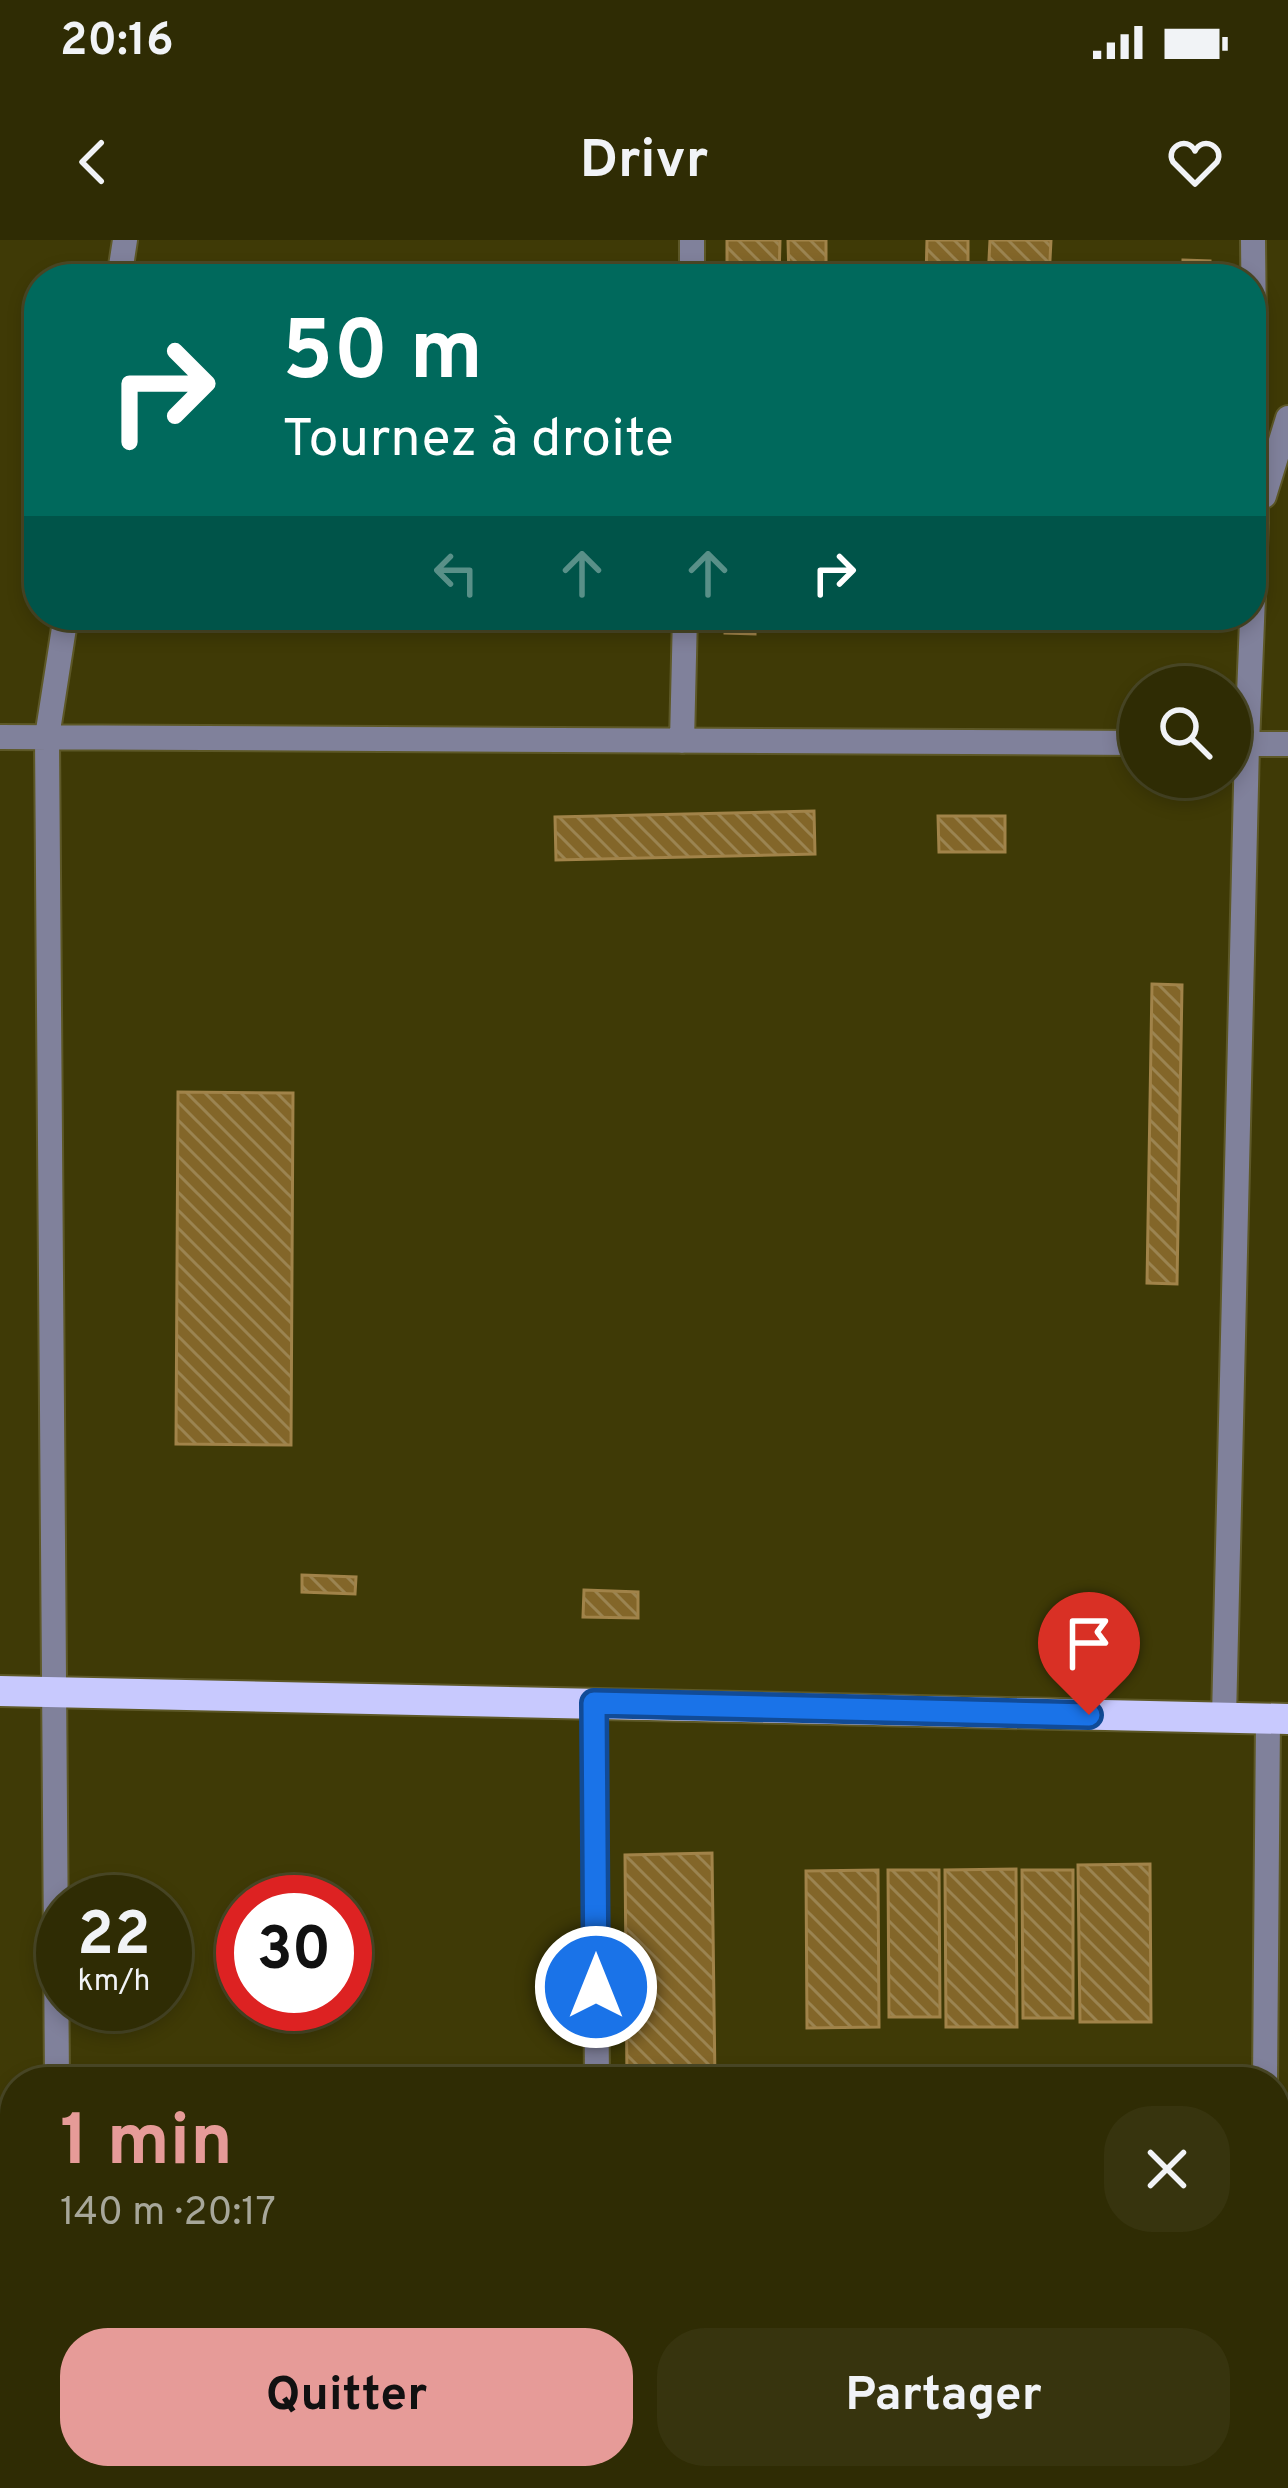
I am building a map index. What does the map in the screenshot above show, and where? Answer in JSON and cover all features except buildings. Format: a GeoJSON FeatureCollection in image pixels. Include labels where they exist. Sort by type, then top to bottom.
{"type":"FeatureCollection","features":[{"type":"Feature","properties":{"kind":"main road"},"geometry":{"type":"LineString","coordinates":[[0,1690],[1278,1719]]}},
{"type":"Feature","properties":{"kind":"street"},"geometry":{"type":"LineString","coordinates":[[1266,491],[1288,418]]}},
{"type":"Feature","properties":{"kind":"street"},"geometry":{"type":"LineString","coordinates":[[57,2067],[47,737],[64,630]]}},
{"type":"Feature","properties":{"kind":"street"},"geometry":{"type":"LineString","coordinates":[[682,741],[685,630]]}},
{"type":"Feature","properties":{"kind":"street"},"geometry":{"type":"LineString","coordinates":[[1244,666],[1247,630]]}},
{"type":"Feature","properties":{"kind":"street"},"geometry":{"type":"LineString","coordinates":[[0,737],[1119,743]]}},
{"type":"Feature","properties":{"kind":"street"},"geometry":{"type":"LineString","coordinates":[[1251,744],[1288,744]]}},
{"type":"Feature","properties":{"kind":"street"},"geometry":{"type":"LineString","coordinates":[[1224,1718],[1237,798]]}},
{"type":"Feature","properties":{"kind":"street"},"geometry":{"type":"LineString","coordinates":[[594,1703],[597,2067]]}},
{"type":"Feature","properties":{"kind":"street"},"geometry":{"type":"LineString","coordinates":[[1266,2067],[1278,1719]]}},
{"type":"Feature","properties":{"kind":"route"},"geometry":{"type":"LineString","coordinates":[[596,1987],[594,1703],[1089,1715]]}}]}
